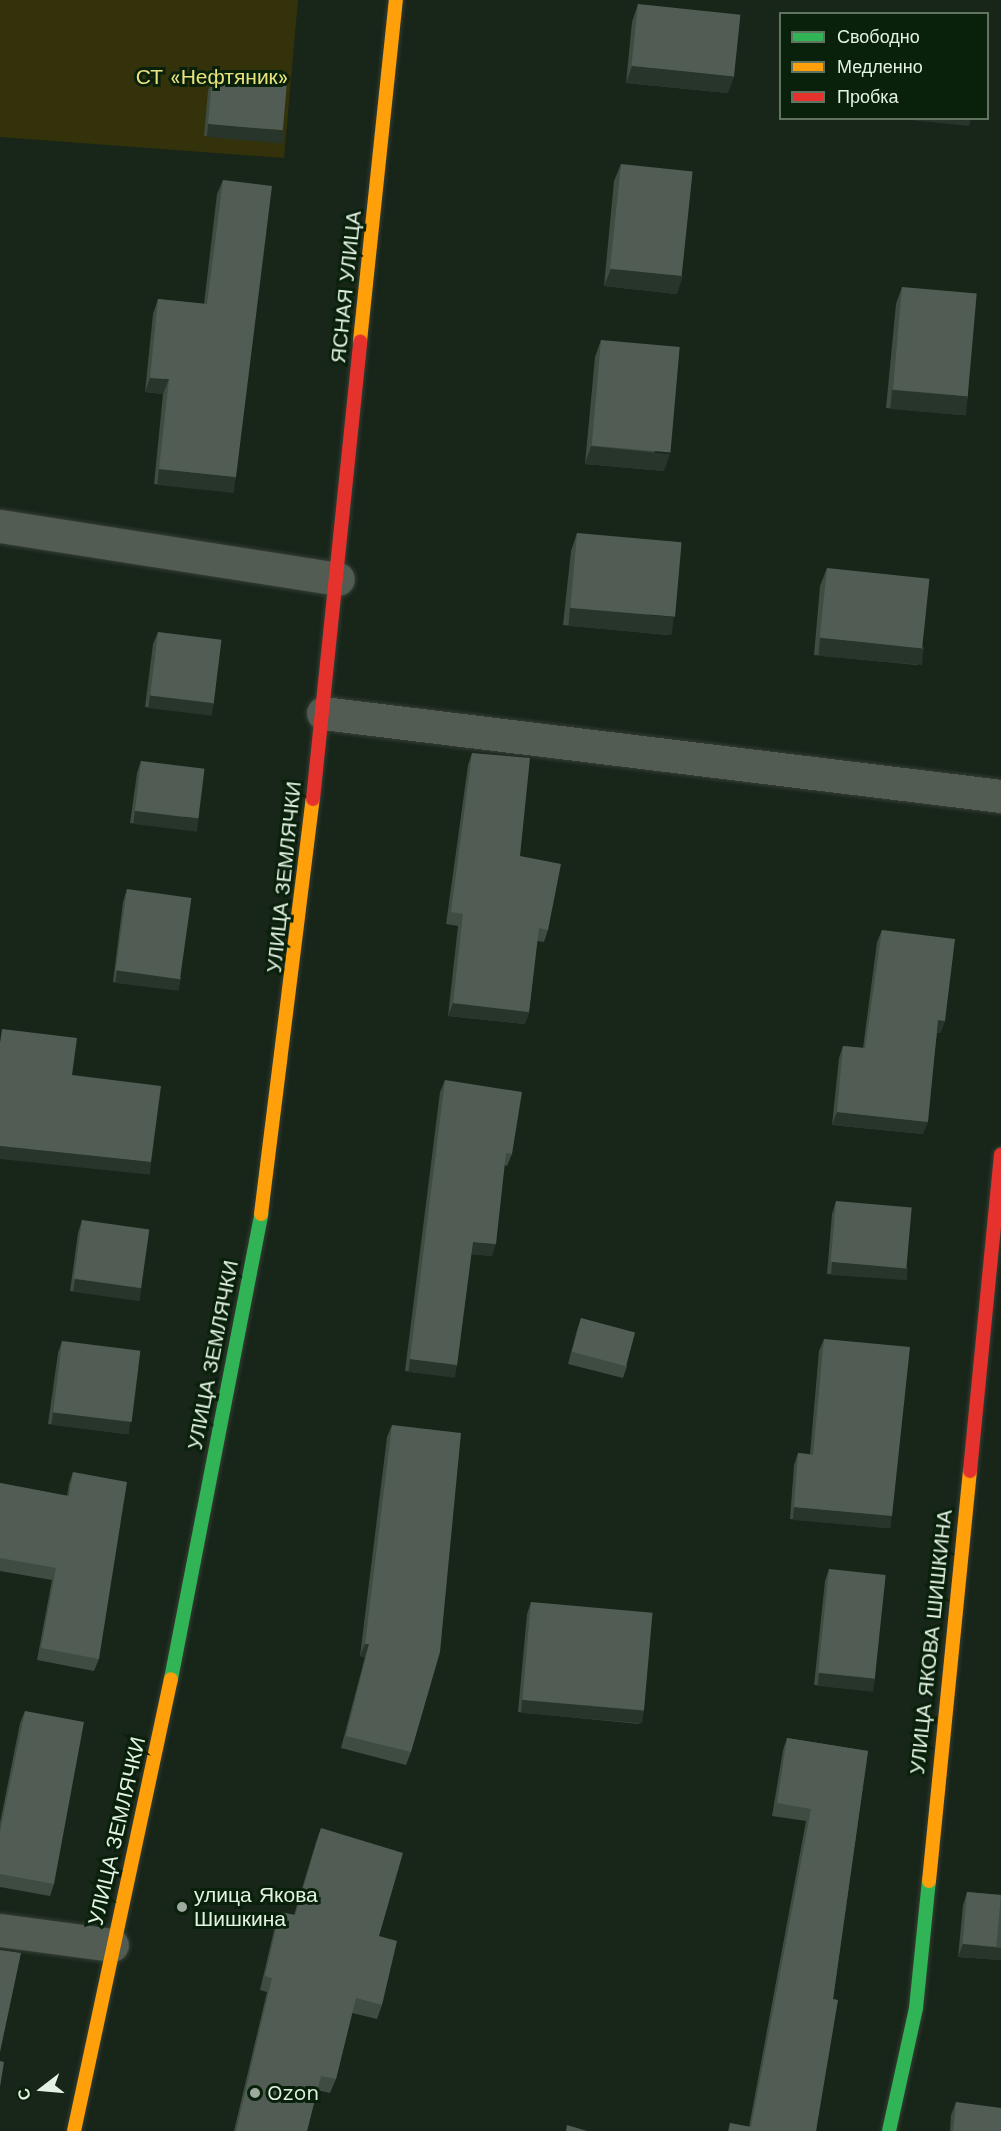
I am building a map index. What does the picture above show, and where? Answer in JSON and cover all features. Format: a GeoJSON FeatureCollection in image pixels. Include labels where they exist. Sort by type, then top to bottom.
{"type":"FeatureCollection","features":[{"type":"Feature","properties":{"kind":"main road","name":"ЯСНАЯ УЛИЦА"},"geometry":{"type":"LineString","coordinates":[[338,579],[396,0]]}},
{"type":"Feature","properties":{"kind":"main road","name":"УЛИЦА ЗЕМЛЯЧКИ"},"geometry":{"type":"LineString","coordinates":[[74,2131],[112,1945],[179,1643],[259,1226],[338,579]]}},
{"type":"Feature","properties":{"kind":"main road","name":"УЛИЦА ЯКОВА ШИШКИНА"},"geometry":{"type":"LineString","coordinates":[[889,2131],[916,2008],[1001,1155]]}},
{"type":"Feature","properties":{"kind":"street"},"geometry":{"type":"LineString","coordinates":[[0,526],[338,579]]}},
{"type":"Feature","properties":{"kind":"street"},"geometry":{"type":"LineString","coordinates":[[323,713],[1001,796]]}},
{"type":"Feature","properties":{"kind":"street"},"geometry":{"type":"LineString","coordinates":[[0,1930],[112,1945]]}},
{"type":"Feature","properties":{"kind":"green space","name":"СТ «Нефтяник»"},"geometry":{"type":"Polygon","coordinates":[[[0,0],[298,0],[284,158],[0,137],[0,0]]]}},
{"type":"Feature","properties":{"kind":"building"},"geometry":{"type":"Polygon","coordinates":[[[638,4],[740,15],[734,76],[632,66],[638,4]]]}},
{"type":"Feature","properties":{"kind":"building"},"geometry":{"type":"Polygon","coordinates":[[[212,79],[287,86],[283,130],[208,124],[212,79]]]}},
{"type":"Feature","properties":{"kind":"building"},"geometry":{"type":"Polygon","coordinates":[[[621,164],[693,172],[682,276],[610,268],[621,164]]]}},
{"type":"Feature","properties":{"kind":"building"},"geometry":{"type":"Polygon","coordinates":[[[223,180],[272,186],[236,477],[159,469],[169,379],[150,378],[158,299],[207,304],[223,180]]]}},
{"type":"Feature","properties":{"kind":"building"},"geometry":{"type":"Polygon","coordinates":[[[902,287],[977,294],[968,396],[893,390],[902,287]]]}},
{"type":"Feature","properties":{"kind":"building"},"geometry":{"type":"Polygon","coordinates":[[[601,340],[680,347],[670,452],[592,446],[601,340]]]}},
{"type":"Feature","properties":{"kind":"building"},"geometry":{"type":"Polygon","coordinates":[[[577,533],[682,542],[675,617],[570,608],[577,533]]]}},
{"type":"Feature","properties":{"kind":"building"},"geometry":{"type":"Polygon","coordinates":[[[827,568],[929,579],[922,648],[820,638],[827,568]]]}},
{"type":"Feature","properties":{"kind":"building"},"geometry":{"type":"Polygon","coordinates":[[[158,632],[222,640],[214,703],[150,696],[158,632]]]}},
{"type":"Feature","properties":{"kind":"building"},"geometry":{"type":"Polygon","coordinates":[[[472,753],[530,758],[520,856],[561,864],[548,930],[539,928],[529,1012],[453,1003],[463,914],[451,912],[472,753]]]}},
{"type":"Feature","properties":{"kind":"building"},"geometry":{"type":"Polygon","coordinates":[[[141,761],[205,769],[198,818],[135,811],[141,761]]]}},
{"type":"Feature","properties":{"kind":"building"},"geometry":{"type":"Polygon","coordinates":[[[127,889],[191,898],[180,979],[116,970],[127,889]]]}},
{"type":"Feature","properties":{"kind":"building"},"geometry":{"type":"Polygon","coordinates":[[[882,930],[955,939],[945,1021],[938,1020],[928,1122],[837,1112],[843,1046],[865,1048],[882,930]]]}},
{"type":"Feature","properties":{"kind":"building"},"geometry":{"type":"Polygon","coordinates":[[[2,1029],[77,1038],[72,1075],[161,1086],[151,1162],[0,1146],[2,1029]]]}},
{"type":"Feature","properties":{"kind":"building"},"geometry":{"type":"Polygon","coordinates":[[[445,1080],[522,1092],[512,1154],[506,1153],[496,1244],[473,1242],[457,1365],[410,1359],[445,1080]]]}},
{"type":"Feature","properties":{"kind":"building"},"geometry":{"type":"Polygon","coordinates":[[[836,1201],[912,1208],[906,1268],[831,1262],[836,1201]]]}},
{"type":"Feature","properties":{"kind":"building"},"geometry":{"type":"Polygon","coordinates":[[[82,1220],[149,1229],[141,1288],[74,1278],[82,1220]]]}},
{"type":"Feature","properties":{"kind":"building"},"geometry":{"type":"Polygon","coordinates":[[[581,1318],[635,1332],[626,1366],[572,1352],[581,1318]]]}},
{"type":"Feature","properties":{"kind":"building"},"geometry":{"type":"Polygon","coordinates":[[[824,1339],[910,1347],[892,1516],[794,1507],[798,1453],[813,1455],[824,1339]]]}},
{"type":"Feature","properties":{"kind":"building"},"geometry":{"type":"Polygon","coordinates":[[[62,1341],[140,1351],[132,1422],[53,1412],[62,1341]]]}},
{"type":"Feature","properties":{"kind":"building"},"geometry":{"type":"Polygon","coordinates":[[[392,1425],[461,1433],[440,1652],[411,1752],[346,1736],[369,1644],[365,1644],[392,1425]]]}},
{"type":"Feature","properties":{"kind":"building"},"geometry":{"type":"Polygon","coordinates":[[[73,1472],[127,1482],[99,1659],[41,1648],[56,1568],[0,1558],[0,1483],[69,1496],[73,1472]]]}},
{"type":"Feature","properties":{"kind":"building"},"geometry":{"type":"Polygon","coordinates":[[[829,1569],[886,1575],[875,1678],[818,1672],[829,1569]]]}},
{"type":"Feature","properties":{"kind":"building"},"geometry":{"type":"Polygon","coordinates":[[[531,1602],[653,1613],[644,1710],[522,1700],[531,1602]]]}},
{"type":"Feature","properties":{"kind":"building"},"geometry":{"type":"Polygon","coordinates":[[[25,1711],[84,1722],[54,1884],[0,1874],[0,1832],[25,1711]]]}},
{"type":"Feature","properties":{"kind":"building"},"geometry":{"type":"Polygon","coordinates":[[[787,1738],[868,1751],[833,1999],[838,2000],[816,2131],[729,2131],[730,2123],[751,2127],[811,1809],[777,1803],[787,1738]]]}},
{"type":"Feature","properties":{"kind":"building"},"geometry":{"type":"Polygon","coordinates":[[[321,1828],[403,1853],[379,1936],[397,1941],[382,2005],[356,1998],[336,2079],[321,2076],[307,2131],[236,2131],[272,1978],[265,1976],[280,1912],[295,1915],[321,1828]]]}},
{"type":"Feature","properties":{"kind":"building"},"geometry":{"type":"Polygon","coordinates":[[[967,1892],[1001,1895],[996,1947],[962,1944],[967,1892]]]}},
{"type":"Feature","properties":{"kind":"building"},"geometry":{"type":"Polygon","coordinates":[[[0,1950],[21,1953],[0,2052],[0,1950]]]}},
{"type":"Feature","properties":{"kind":"building"},"geometry":{"type":"Polygon","coordinates":[[[0,2061],[4,2062],[0,2087],[0,2061]]]}},
{"type":"Feature","properties":{"kind":"building"},"geometry":{"type":"Polygon","coordinates":[[[956,2102],[1001,2108],[1001,2131],[953,2131],[956,2102]]]}},
{"type":"Feature","properties":{"kind":"building"},"geometry":{"type":"Polygon","coordinates":[[[567,2125],[587,2131],[566,2131],[567,2125]]]}},
{"type":"Feature","properties":{"kind":"traffic: fast"},"geometry":{"type":"LineString","coordinates":[[171,1679],[261,1214]]}},
{"type":"Feature","properties":{"kind":"traffic: fast"},"geometry":{"type":"LineString","coordinates":[[889,2131],[916,2008],[929,1881]]}},
{"type":"Feature","properties":{"kind":"traffic: slow"},"geometry":{"type":"LineString","coordinates":[[360,341],[396,0]]}},
{"type":"Feature","properties":{"kind":"traffic: slow"},"geometry":{"type":"LineString","coordinates":[[261,1214],[313,799]]}},
{"type":"Feature","properties":{"kind":"traffic: slow"},"geometry":{"type":"LineString","coordinates":[[929,1881],[970,1471]]}},
{"type":"Feature","properties":{"kind":"traffic: slow"},"geometry":{"type":"LineString","coordinates":[[74,2131],[171,1679]]}},
{"type":"Feature","properties":{"kind":"traffic: jam"},"geometry":{"type":"LineString","coordinates":[[313,799],[360,341]]}},
{"type":"Feature","properties":{"kind":"traffic: jam"},"geometry":{"type":"LineString","coordinates":[[970,1471],[1001,1155]]}},
{"type":"Feature","properties":{"kind":"place","name":"улица Якова Шишкина"},"geometry":{"type":"Point","coordinates":[182,1907]}},
{"type":"Feature","properties":{"kind":"place","name":"Ozon"},"geometry":{"type":"Point","coordinates":[255,2093]}}]}
